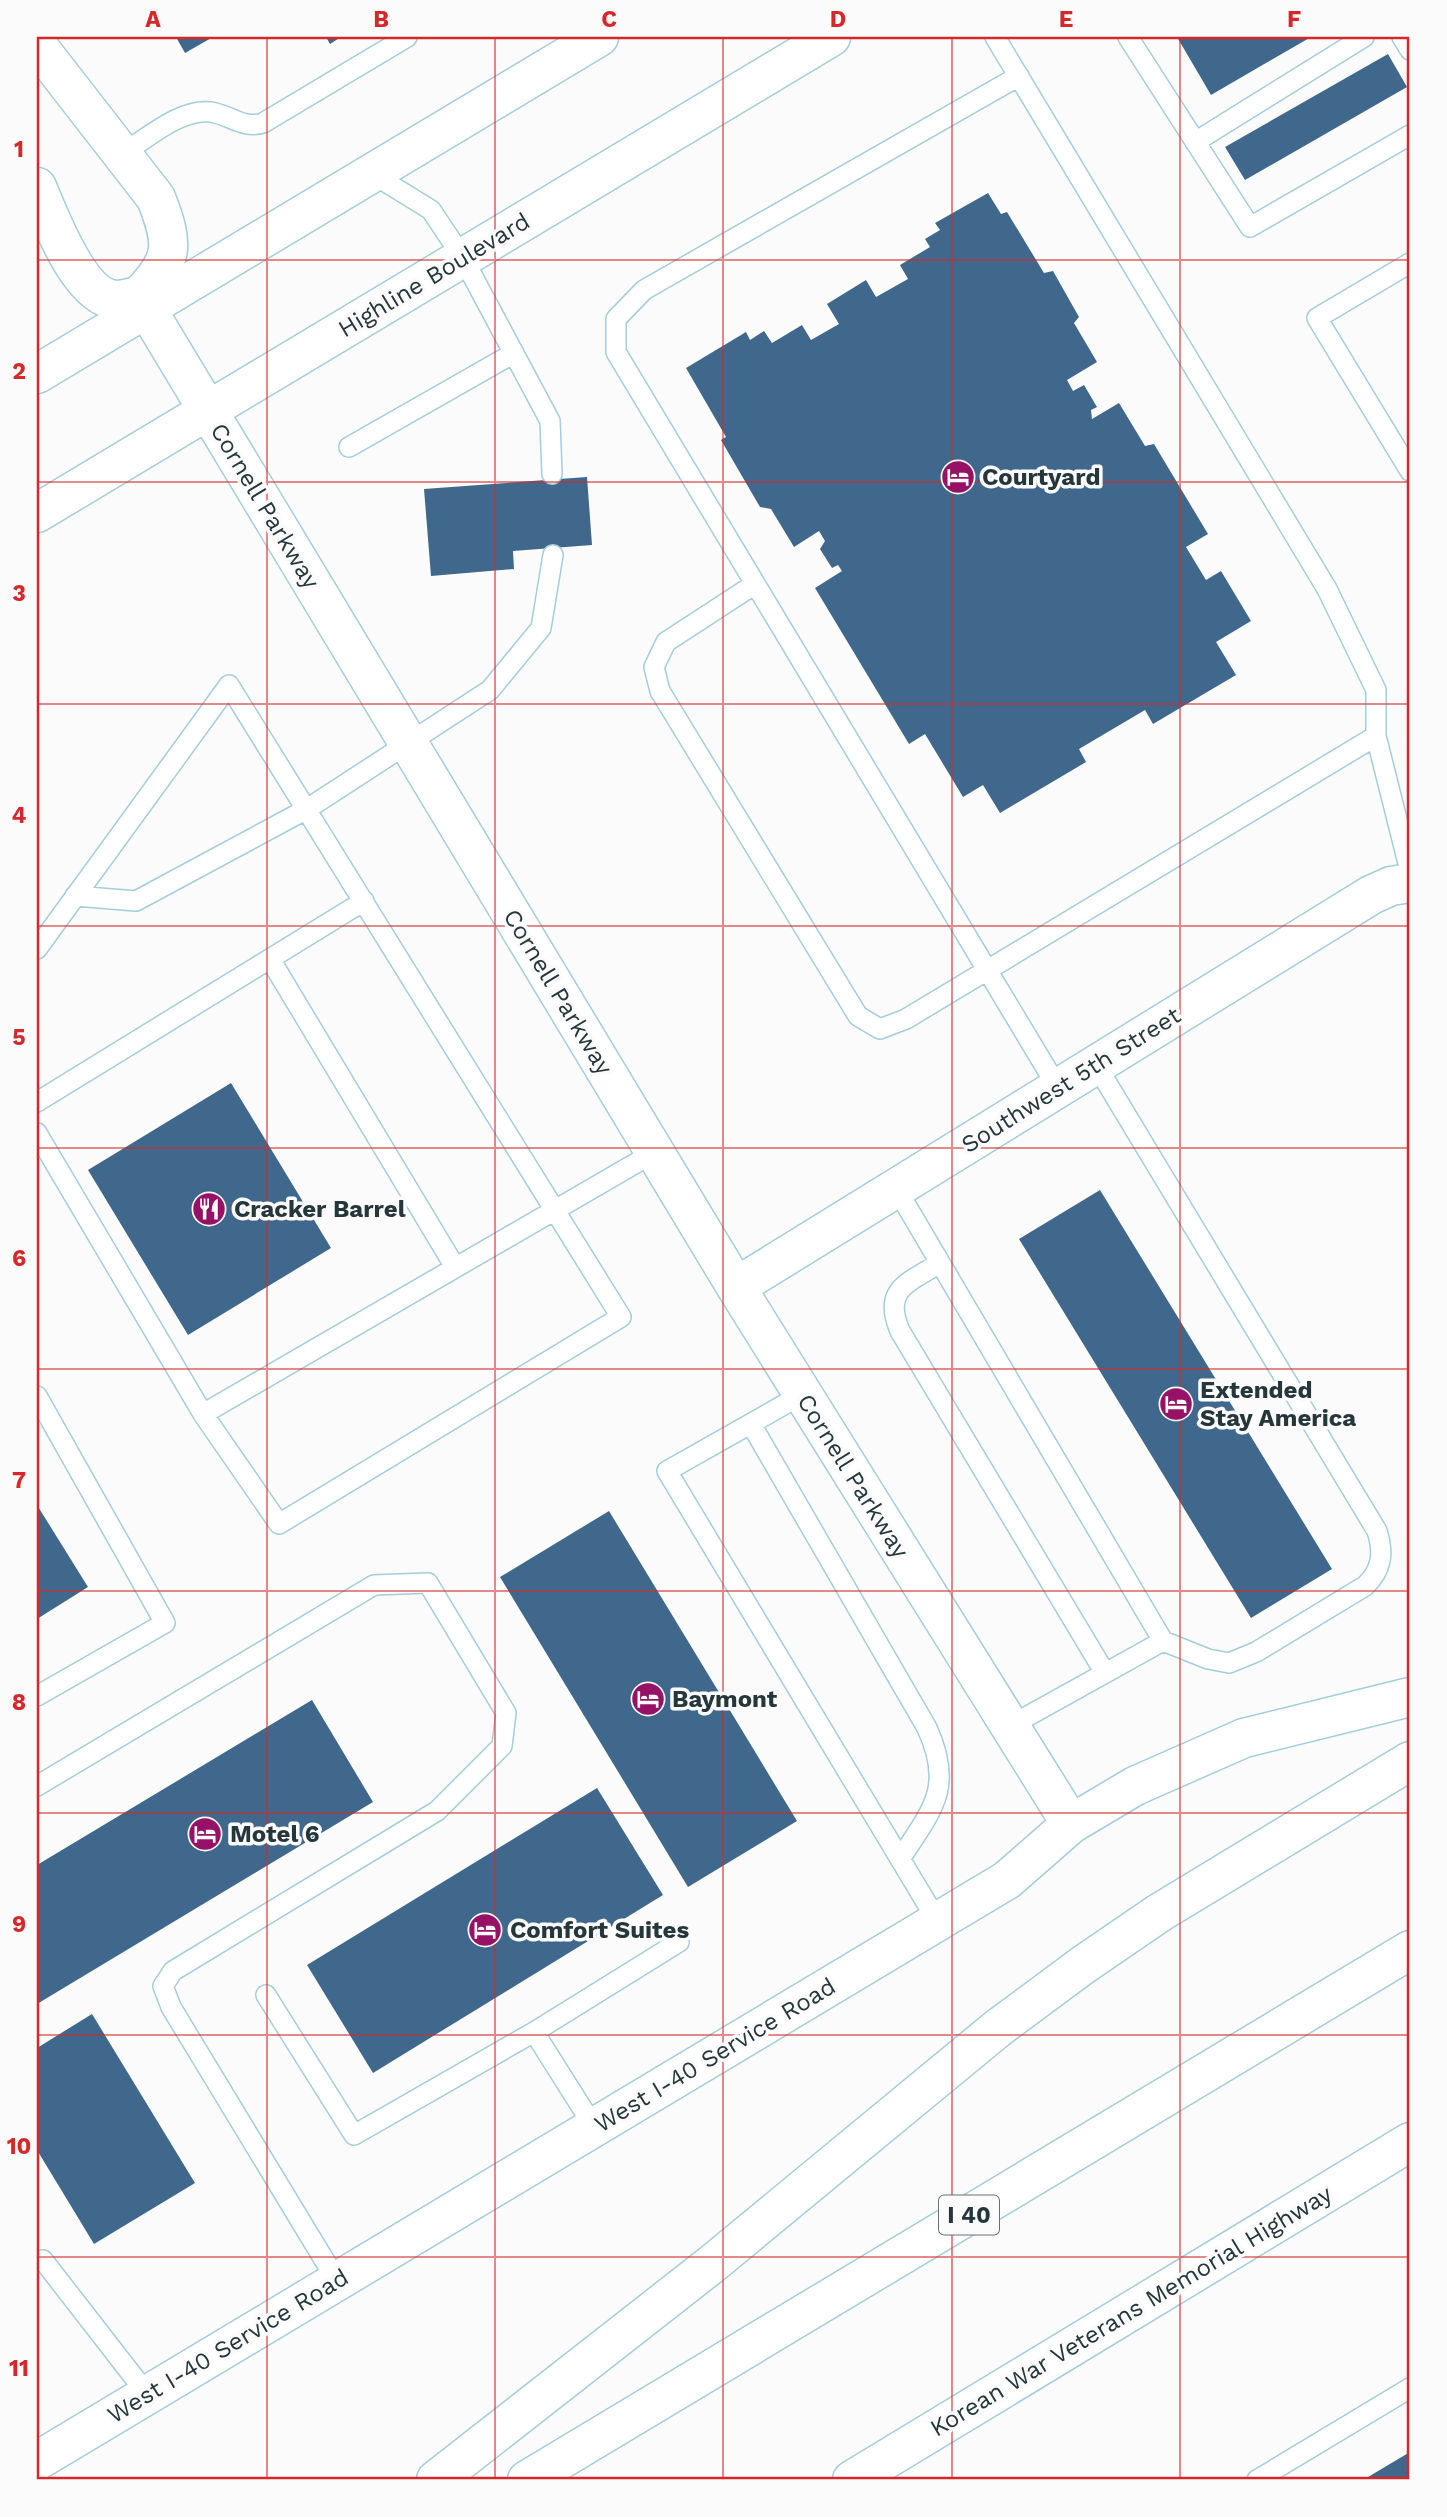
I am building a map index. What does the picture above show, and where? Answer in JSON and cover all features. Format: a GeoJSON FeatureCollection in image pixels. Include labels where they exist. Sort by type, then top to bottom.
{"type":"FeatureCollection","features":[{"type":"Feature","properties":{"kind":"main road","name":"Highline Boulevard"},"geometry":{"type":"LineString","coordinates":[[37,513],[831,37]]}},
{"type":"Feature","properties":{"kind":"main road"},"geometry":{"type":"LineString","coordinates":[[37,374],[143,302],[371,173],[583,41]]}},
{"type":"Feature","properties":{"kind":"main road"},"geometry":{"type":"LineString","coordinates":[[37,46],[156,198],[167,227],[169,245],[161,274],[143,302]]}},
{"type":"Feature","properties":{"kind":"main road"},"geometry":{"type":"LineString","coordinates":[[37,187],[62,246],[80,274],[104,295],[116,300],[143,302]]}},
{"type":"Feature","properties":{"kind":"main road","name":"Cornell Parkway"},"geometry":{"type":"LineString","coordinates":[[143,302],[736,1287],[1071,1824]]}},
{"type":"Feature","properties":{"kind":"main road","name":"Southwest 5th Street"},"geometry":{"type":"LineString","coordinates":[[736,1287],[1371,895],[1391,886],[1410,883]]}},
{"type":"Feature","properties":{"kind":"main road","name":"West I-40 Service Road"},"geometry":{"type":"LineString","coordinates":[[37,2461],[1007,1880],[1071,1824],[1136,1786],[1244,1738],[1410,1697]]}},
{"type":"Feature","properties":{"kind":"main road"},"geometry":{"type":"LineString","coordinates":[[436,2480],[712,2264],[1008,2020],[1159,1913],[1410,1761]]}},
{"type":"Feature","properties":{"kind":"main road","name":"I 40"},"geometry":{"type":"LineString","coordinates":[[527,2480],[1410,1950]]}},
{"type":"Feature","properties":{"kind":"main road","name":"Korean War Veterans Memorial Highway"},"geometry":{"type":"LineString","coordinates":[[852,2480],[1410,2142]]}},
{"type":"Feature","properties":{"kind":"lane"},"geometry":{"type":"LineString","coordinates":[[123,153],[186,115],[199,112],[214,112],[253,126],[263,123],[407,37]]}},
{"type":"Feature","properties":{"kind":"lane"},"geometry":{"type":"LineString","coordinates":[[995,37],[1327,589],[1376,690],[1376,736],[1410,871]]}},
{"type":"Feature","properties":{"kind":"lane"},"geometry":{"type":"LineString","coordinates":[[1128,37],[1250,228],[1410,135]]}},
{"type":"Feature","properties":{"kind":"lane"},"geometry":{"type":"LineString","coordinates":[[1195,142],[1364,37]]}},
{"type":"Feature","properties":{"kind":"lane"},"geometry":{"type":"LineString","coordinates":[[1402,37],[1410,50]]}},
{"type":"Feature","properties":{"kind":"lane"},"geometry":{"type":"LineString","coordinates":[[1019,76],[644,290],[615,319],[616,352],[1058,1088]]}},
{"type":"Feature","properties":{"kind":"lane"},"geometry":{"type":"LineString","coordinates":[[371,173],[431,210],[463,258],[550,421],[552,474]]}},
{"type":"Feature","properties":{"kind":"lane"},"geometry":{"type":"LineString","coordinates":[[1410,263],[1317,318],[1410,471]]}},
{"type":"Feature","properties":{"kind":"lane"},"geometry":{"type":"LineString","coordinates":[[349,447],[514,353]]}},
{"type":"Feature","properties":{"kind":"lane"},"geometry":{"type":"LineString","coordinates":[[75,896],[136,901],[307,809],[490,690],[541,628],[553,555]]}},
{"type":"Feature","properties":{"kind":"lane"},"geometry":{"type":"LineString","coordinates":[[755,584],[666,642],[654,667],[660,691],[858,1016],[880,1029],[906,1019],[1376,736]]}},
{"type":"Feature","properties":{"kind":"lane"},"geometry":{"type":"LineString","coordinates":[[37,949],[229,685],[621,1317],[279,1524],[204,1414],[37,1133]]}},
{"type":"Feature","properties":{"kind":"lane"},"geometry":{"type":"LineString","coordinates":[[37,1102],[364,901]]}},
{"type":"Feature","properties":{"kind":"lane"},"geometry":{"type":"LineString","coordinates":[[270,959],[455,1267]]}},
{"type":"Feature","properties":{"kind":"lane"},"geometry":{"type":"LineString","coordinates":[[896,1188],[1163,1641],[1218,1663],[1242,1659],[1365,1586],[1374,1577],[1381,1562],[1382,1546],[1377,1531],[1096,1065]]}},
{"type":"Feature","properties":{"kind":"lane"},"geometry":{"type":"LineString","coordinates":[[204,1414],[655,1152]]}},
{"type":"Feature","properties":{"kind":"lane"},"geometry":{"type":"LineString","coordinates":[[940,1263],[905,1285],[892,1301],[892,1313],[900,1331],[1105,1673]]}},
{"type":"Feature","properties":{"kind":"lane"},"geometry":{"type":"LineString","coordinates":[[803,1394],[667,1471],[938,1922]]}},
{"type":"Feature","properties":{"kind":"lane"},"geometry":{"type":"LineString","coordinates":[[37,1396],[165,1623],[37,1696]]}},
{"type":"Feature","properties":{"kind":"lane"},"geometry":{"type":"LineString","coordinates":[[751,1424],[927,1727],[939,1754],[941,1778],[932,1810],[900,1859]]}},
{"type":"Feature","properties":{"kind":"lane"},"geometry":{"type":"LineString","coordinates":[[37,1786],[374,1585],[428,1583],[506,1713],[502,1746],[436,1811],[173,1971],[163,1986],[171,2007],[337,2281]]}},
{"type":"Feature","properties":{"kind":"lane"},"geometry":{"type":"LineString","coordinates":[[1010,1726],[1163,1641]]}},
{"type":"Feature","properties":{"kind":"lane"},"geometry":{"type":"LineString","coordinates":[[266,1995],[354,2135],[534,2032],[679,1942]]}},
{"type":"Feature","properties":{"kind":"lane"},"geometry":{"type":"LineString","coordinates":[[534,2032],[594,2127]]}},
{"type":"Feature","properties":{"kind":"lane"},"geometry":{"type":"LineString","coordinates":[[43,2260],[147,2394]]}},
{"type":"Feature","properties":{"kind":"lane"},"geometry":{"type":"LineString","coordinates":[[1257,2480],[1410,2388]]}},
{"type":"Feature","properties":{"kind":"building"},"geometry":{"type":"Polygon","coordinates":[[[176,37],[213,37],[185,53],[176,37]]]}},
{"type":"Feature","properties":{"kind":"building"},"geometry":{"type":"Polygon","coordinates":[[[326,37],[341,37],[330,44],[326,37]]]}},
{"type":"Feature","properties":{"kind":"building"},"geometry":{"type":"Polygon","coordinates":[[[1177,37],[1311,37],[1211,95],[1177,37]]]}},
{"type":"Feature","properties":{"kind":"building"},"geometry":{"type":"Polygon","coordinates":[[[1388,54],[1407,87],[1245,180],[1225,147],[1388,54]]]}},
{"type":"Feature","properties":{"kind":"building","name":"Courtyard"},"geometry":{"type":"Polygon","coordinates":[[[988,193],[1001,214],[1007,212],[1044,273],[1053,271],[1079,317],[1074,323],[1097,362],[1067,380],[1073,391],[1084,385],[1097,407],[1091,410],[1092,419],[1119,403],[1145,446],[1154,444],[1208,534],[1186,547],[1206,580],[1221,571],[1251,621],[1216,642],[1236,675],[1153,724],[1145,710],[1079,749],[1086,762],[1000,813],[983,785],[963,797],[925,734],[909,744],[815,588],[842,571],[838,565],[832,568],[820,549],[825,541],[819,531],[794,547],[771,509],[760,507],[721,440],[726,437],[686,368],[746,332],[750,340],[764,331],[772,343],[802,325],[811,340],[839,324],[827,304],[866,280],[876,297],[908,279],[900,265],[930,247],[925,239],[940,230],[935,223],[988,193]]]}},
{"type":"Feature","properties":{"kind":"building"},"geometry":{"type":"Polygon","coordinates":[[[587,477],[592,545],[513,551],[514,569],[431,576],[424,489],[587,477]]]}},
{"type":"Feature","properties":{"kind":"building","name":"Cracker Barrel"},"geometry":{"type":"Polygon","coordinates":[[[231,1083],[331,1248],[188,1335],[88,1170],[231,1083]]]}},
{"type":"Feature","properties":{"kind":"building","name":"Extended Stay America"},"geometry":{"type":"Polygon","coordinates":[[[1100,1190],[1332,1569],[1251,1618],[1019,1239],[1100,1190]]]}},
{"type":"Feature","properties":{"kind":"building"},"geometry":{"type":"Polygon","coordinates":[[[37,1505],[88,1587],[37,1619],[37,1505]]]}},
{"type":"Feature","properties":{"kind":"building","name":"Baymont"},"geometry":{"type":"Polygon","coordinates":[[[609,1511],[797,1821],[688,1887],[500,1577],[609,1511]]]}},
{"type":"Feature","properties":{"kind":"building","name":"Motel 6"},"geometry":{"type":"Polygon","coordinates":[[[312,1700],[373,1802],[37,2004],[37,1865],[312,1700]]]}},
{"type":"Feature","properties":{"kind":"building","name":"Comfort Suites"},"geometry":{"type":"Polygon","coordinates":[[[597,1788],[663,1895],[373,2073],[307,1965],[597,1788]]]}},
{"type":"Feature","properties":{"kind":"building"},"geometry":{"type":"Polygon","coordinates":[[[92,2014],[195,2183],[94,2244],[37,2150],[37,2048],[92,2014]]]}},
{"type":"Feature","properties":{"kind":"building"},"geometry":{"type":"Polygon","coordinates":[[[1410,2452],[1410,2480],[1363,2480],[1410,2452]]]}},
{"type":"Feature","properties":{"kind":"place","name":"Courtyard"},"geometry":{"type":"Point","coordinates":[958,477]}},
{"type":"Feature","properties":{"kind":"place","name":"Cracker Barrel"},"geometry":{"type":"Point","coordinates":[209,1209]}},
{"type":"Feature","properties":{"kind":"place","name":"Extended Stay America"},"geometry":{"type":"Point","coordinates":[1176,1404]}},
{"type":"Feature","properties":{"kind":"place","name":"Baymont"},"geometry":{"type":"Point","coordinates":[648,1699]}},
{"type":"Feature","properties":{"kind":"place","name":"Motel 6"},"geometry":{"type":"Point","coordinates":[205,1834]}},
{"type":"Feature","properties":{"kind":"place","name":"Comfort Suites"},"geometry":{"type":"Point","coordinates":[485,1930]}}]}
